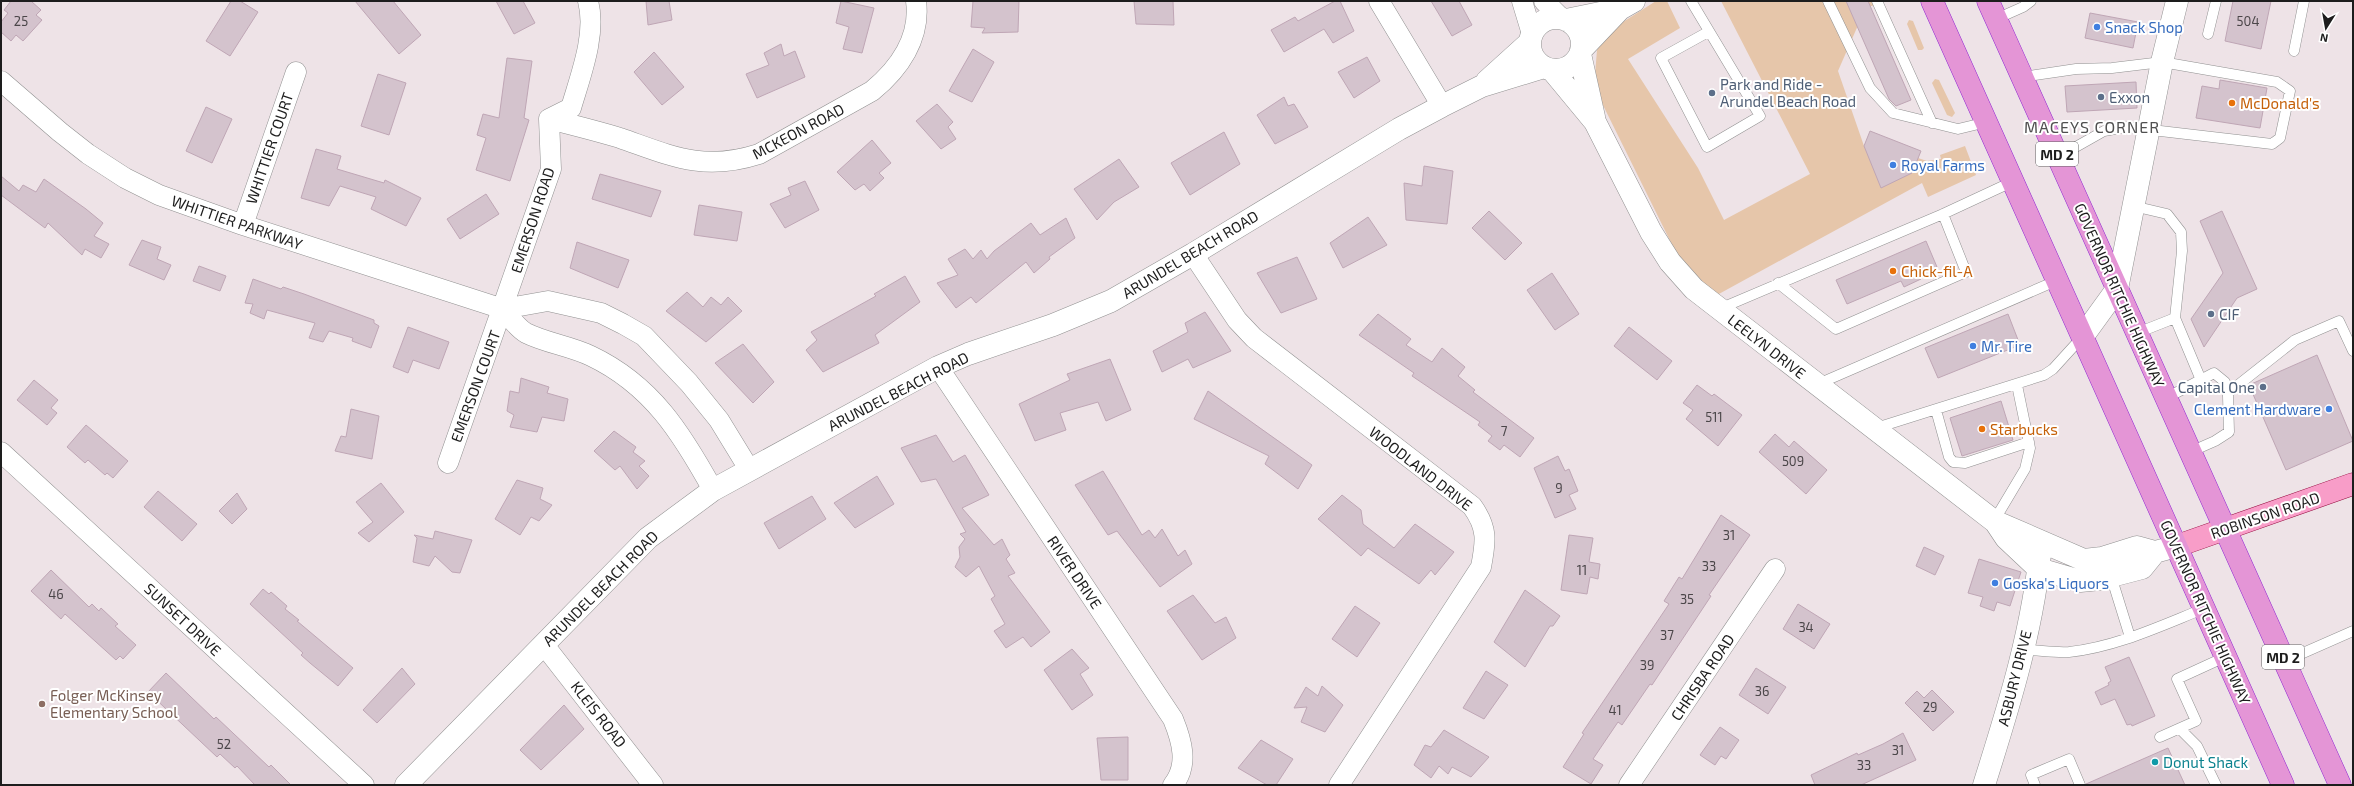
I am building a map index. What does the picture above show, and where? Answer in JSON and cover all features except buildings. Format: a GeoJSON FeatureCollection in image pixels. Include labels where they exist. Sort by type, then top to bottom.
{"type":"FeatureCollection","features":[{"type":"Feature","properties":{"kind":"highway","name":"GOVERNOR RITCHIE HIGHWAY"},"geometry":{"type":"LineString","coordinates":[[1932,1],[2014,181],[2177,546],[2203,609],[2283,785]]}},
{"type":"Feature","properties":{"kind":"highway","name":"GOVERNOR RITCHIE HIGHWAY"},"geometry":{"type":"LineString","coordinates":[[1992,10],[2340,785]]}},
{"type":"Feature","properties":{"kind":"main road","name":"ROBINSON ROAD"},"geometry":{"type":"LineString","coordinates":[[2177,546],[2353,484]]}},
{"type":"Feature","properties":{"kind":"street"},"geometry":{"type":"LineString","coordinates":[[549,119],[571,108],[586,60],[589,33],[588,1]]}},
{"type":"Feature","properties":{"kind":"street","name":"MCKEON ROAD"},"geometry":{"type":"LineString","coordinates":[[549,119],[619,138],[674,157],[694,161],[715,163],[759,154],[872,92],[886,79],[908,50],[915,29],[916,1]]}},
{"type":"Feature","properties":{"kind":"street"},"geometry":{"type":"LineString","coordinates":[[1379,1],[1442,106]]}},
{"type":"Feature","properties":{"kind":"street"},"geometry":{"type":"LineString","coordinates":[[1522,1],[1533,57],[1548,68],[1568,66],[1627,5]]}},
{"type":"Feature","properties":{"kind":"street"},"geometry":{"type":"LineString","coordinates":[[1544,1],[1564,20],[1572,24],[1580,36],[1580,52]]}},
{"type":"Feature","properties":{"kind":"street"},"geometry":{"type":"LineString","coordinates":[[2083,336],[2117,289],[2148,129],[2177,1]]}},
{"type":"Feature","properties":{"kind":"street"},"geometry":{"type":"LineString","coordinates":[[1530,39],[1541,23],[1547,19],[1564,20],[1627,5]]}},
{"type":"Feature","properties":{"kind":"street","name":"ARUNDEL BEACH ROAD"},"geometry":{"type":"LineString","coordinates":[[1482,86],[1530,39]]}},
{"type":"Feature","properties":{"kind":"street","name":"LEELYN DRIVE"},"geometry":{"type":"LineString","coordinates":[[1580,52],[1596,122],[1651,232],[1670,262],[1694,289],[1719,309],[1994,521],[2006,538],[2032,560],[2039,569]]}},
{"type":"Feature","properties":{"kind":"street","name":"ARUNDEL BEACH ROAD"},"geometry":{"type":"LineString","coordinates":[[406,785],[648,538],[713,490],[938,367],[968,354],[1024,336],[1080,315],[1111,301],[1193,254],[1392,133],[1442,106],[1482,86],[1548,68]]}},
{"type":"Feature","properties":{"kind":"street","name":"LEELYN DRIVE"},"geometry":{"type":"LineString","coordinates":[[1548,68],[1596,122]]}},
{"type":"Feature","properties":{"kind":"street","name":"WHITTIER COURT"},"geometry":{"type":"LineString","coordinates":[[243,225],[296,72]]}},
{"type":"Feature","properties":{"kind":"street","name":"WHITTIER PARKWAY"},"geometry":{"type":"LineString","coordinates":[[1,81],[60,132],[125,178],[159,195],[243,225],[503,309],[548,301],[601,313],[644,336],[689,383],[719,420],[749,469]]}},
{"type":"Feature","properties":{"kind":"street","name":"EMERSON ROAD"},"geometry":{"type":"LineString","coordinates":[[503,309],[551,169],[549,119]]}},
{"type":"Feature","properties":{"kind":"street","name":"WOODLAND DRIVE"},"geometry":{"type":"LineString","coordinates":[[1193,254],[1236,320],[1254,338],[1472,506],[1483,521],[1485,534],[1481,567],[1339,785]]}},
{"type":"Feature","properties":{"kind":"street","name":"WHITTIER PARKWAY"},"geometry":{"type":"LineString","coordinates":[[503,309],[525,332],[592,357],[619,372],[642,390],[662,409],[679,431],[713,490]]}},
{"type":"Feature","properties":{"kind":"street","name":"EMERSON COURT"},"geometry":{"type":"LineString","coordinates":[[448,463],[503,309]]}},
{"type":"Feature","properties":{"kind":"street","name":"RIVER DRIVE"},"geometry":{"type":"LineString","coordinates":[[938,367],[1173,719],[1180,738],[1183,758],[1179,783]]}},
{"type":"Feature","properties":{"kind":"street","name":"SUNSET DRIVE"},"geometry":{"type":"LineString","coordinates":[[1,452],[364,785]]}},
{"type":"Feature","properties":{"kind":"street","name":"LEELYN DRIVE"},"geometry":{"type":"LineString","coordinates":[[1994,521],[2021,531],[2041,543],[2084,560],[2102,558],[2137,546],[2155,552]]}},
{"type":"Feature","properties":{"kind":"street","name":"ASBURY DRIVE"},"geometry":{"type":"LineString","coordinates":[[1982,784],[2018,676],[2039,569],[2041,543]]}},
{"type":"Feature","properties":{"kind":"street"},"geometry":{"type":"LineString","coordinates":[[2039,569],[2080,581],[2111,576],[2142,568],[2155,552],[2177,546]]}},
{"type":"Feature","properties":{"kind":"street","name":"CHRISBA ROAD"},"geometry":{"type":"LineString","coordinates":[[1629,785],[1775,569]]}},
{"type":"Feature","properties":{"kind":"street","name":"KLEIS ROAD"},"geometry":{"type":"LineString","coordinates":[[544,645],[653,785]]}},
{"type":"Feature","properties":{"kind":"lane"},"geometry":{"type":"LineString","coordinates":[[1691,1],[1708,32],[1760,116],[1707,147],[1661,58],[1708,32]]}},
{"type":"Feature","properties":{"kind":"lane"},"geometry":{"type":"LineString","coordinates":[[1828,1],[1870,88],[1893,113],[1958,129],[1987,122]]}},
{"type":"Feature","properties":{"kind":"lane"},"geometry":{"type":"LineString","coordinates":[[1877,1],[1932,123]]}},
{"type":"Feature","properties":{"kind":"lane"},"geometry":{"type":"LineString","coordinates":[[1992,10],[2023,8],[2031,1]]}},
{"type":"Feature","properties":{"kind":"lane"},"geometry":{"type":"LineString","coordinates":[[2208,34],[2212,1]]}},
{"type":"Feature","properties":{"kind":"lane"},"geometry":{"type":"LineString","coordinates":[[2294,50],[2304,1]]}},
{"type":"Feature","properties":{"kind":"lane"},"geometry":{"type":"LineString","coordinates":[[2022,77],[2076,69],[2112,68],[2162,62],[2276,82],[2290,91],[2280,138],[2272,144],[2126,127],[2104,131],[2058,157]]}},
{"type":"Feature","properties":{"kind":"lane"},"geometry":{"type":"LineString","coordinates":[[1719,309],[1778,282],[1943,214],[2014,181]]}},
{"type":"Feature","properties":{"kind":"lane"},"geometry":{"type":"LineString","coordinates":[[2133,206],[2167,214],[2181,232],[2182,251],[2175,318],[2201,380]]}},
{"type":"Feature","properties":{"kind":"lane"},"geometry":{"type":"LineString","coordinates":[[1778,282],[1836,329],[1966,272],[1943,214]]}},
{"type":"Feature","properties":{"kind":"lane"},"geometry":{"type":"LineString","coordinates":[[1817,385],[2058,280]]}},
{"type":"Feature","properties":{"kind":"lane"},"geometry":{"type":"LineString","coordinates":[[2137,333],[2175,318]]}},
{"type":"Feature","properties":{"kind":"lane"},"geometry":{"type":"LineString","coordinates":[[2228,392],[2295,340],[2340,322],[2353,351]]}},
{"type":"Feature","properties":{"kind":"lane"},"geometry":{"type":"LineString","coordinates":[[1875,429],[2044,376],[2053,369],[2083,336]]}},
{"type":"Feature","properties":{"kind":"lane"},"geometry":{"type":"LineString","coordinates":[[2166,398],[2214,373],[2225,382],[2228,392],[2229,432],[2215,441],[2190,452]]}},
{"type":"Feature","properties":{"kind":"lane"},"geometry":{"type":"LineString","coordinates":[[1994,521],[2025,469],[2029,442],[2017,384]]}},
{"type":"Feature","properties":{"kind":"lane"},"geometry":{"type":"LineString","coordinates":[[1936,410],[1949,457],[1953,462],[1966,463],[2029,442]]}},
{"type":"Feature","properties":{"kind":"lane"},"geometry":{"type":"LineString","coordinates":[[2111,576],[2130,637]]}},
{"type":"Feature","properties":{"kind":"lane"},"geometry":{"type":"LineString","coordinates":[[2023,650],[2068,652],[2130,637],[2203,609]]}},
{"type":"Feature","properties":{"kind":"lane"},"geometry":{"type":"LineString","coordinates":[[2285,661],[2353,631]]}},
{"type":"Feature","properties":{"kind":"lane"},"geometry":{"type":"LineString","coordinates":[[2160,737],[2196,721],[2177,679],[2225,657]]}},
{"type":"Feature","properties":{"kind":"lane"},"geometry":{"type":"LineString","coordinates":[[2180,729],[2197,746],[2216,785]]}},
{"type":"Feature","properties":{"kind":"lane"},"geometry":{"type":"LineString","coordinates":[[2034,785],[2031,775],[2069,760],[2080,785]]}},
{"type":"Feature","properties":{"kind":"shaded area"},"geometry":{"type":"Polygon","coordinates":[[[1656,1],[1667,1],[1680,28],[1628,59],[1698,168],[1724,220],[1810,174],[1721,1],[1884,1],[1882,4],[1866,7],[1838,71],[1864,146],[1912,173],[1918,158],[1927,161],[1941,159],[1940,155],[1965,146],[1976,175],[1928,197],[1922,183],[1717,295],[1689,279],[1594,87],[1597,50],[1612,29],[1656,1]]]}},
{"type":"Feature","properties":{"kind":"shaded area"},"geometry":{"type":"Polygon","coordinates":[[[1909,20],[1913,21],[1924,48],[1922,50],[1918,50],[1907,24],[1909,20]]]}},
{"type":"Feature","properties":{"kind":"shaded area"},"geometry":{"type":"Polygon","coordinates":[[[1935,79],[1939,80],[1955,113],[1952,117],[1947,115],[1932,83],[1935,79]]]}},
{"type":"Feature","properties":{"kind":"place","name":"Snack Shop"},"geometry":{"type":"Point","coordinates":[2097,27]}},
{"type":"Feature","properties":{"kind":"place","name":"Park and Ride - Arundel Beach Road"},"geometry":{"type":"Point","coordinates":[1712,93]}},
{"type":"Feature","properties":{"kind":"place","name":"Exxon"},"geometry":{"type":"Point","coordinates":[2101,97]}},
{"type":"Feature","properties":{"kind":"place","name":"McDonald's"},"geometry":{"type":"Point","coordinates":[2232,103]}},
{"type":"Feature","properties":{"kind":"place","name":"Royal Farms"},"geometry":{"type":"Point","coordinates":[1893,165]}},
{"type":"Feature","properties":{"kind":"place","name":"Chick-fil-A"},"geometry":{"type":"Point","coordinates":[1893,271]}},
{"type":"Feature","properties":{"kind":"place","name":"CIF"},"geometry":{"type":"Point","coordinates":[2211,314]}},
{"type":"Feature","properties":{"kind":"place","name":"Mr. Tire"},"geometry":{"type":"Point","coordinates":[1973,346]}},
{"type":"Feature","properties":{"kind":"place","name":"Capital One"},"geometry":{"type":"Point","coordinates":[2263,387]}},
{"type":"Feature","properties":{"kind":"place","name":"Clement Hardware"},"geometry":{"type":"Point","coordinates":[2329,409]}},
{"type":"Feature","properties":{"kind":"place","name":"Starbucks"},"geometry":{"type":"Point","coordinates":[1982,429]}},
{"type":"Feature","properties":{"kind":"place","name":"Goska's Liquors"},"geometry":{"type":"Point","coordinates":[1995,583]}},
{"type":"Feature","properties":{"kind":"place","name":"Folger McKinsey Elementary School"},"geometry":{"type":"Point","coordinates":[42,704]}},
{"type":"Feature","properties":{"kind":"place","name":"Donut Shack"},"geometry":{"type":"Point","coordinates":[2155,762]}},
{"type":"Feature","properties":{"kind":"district","name":"MACEYS CORNER"},"geometry":{"type":"Point","coordinates":[2092,126]}}]}
